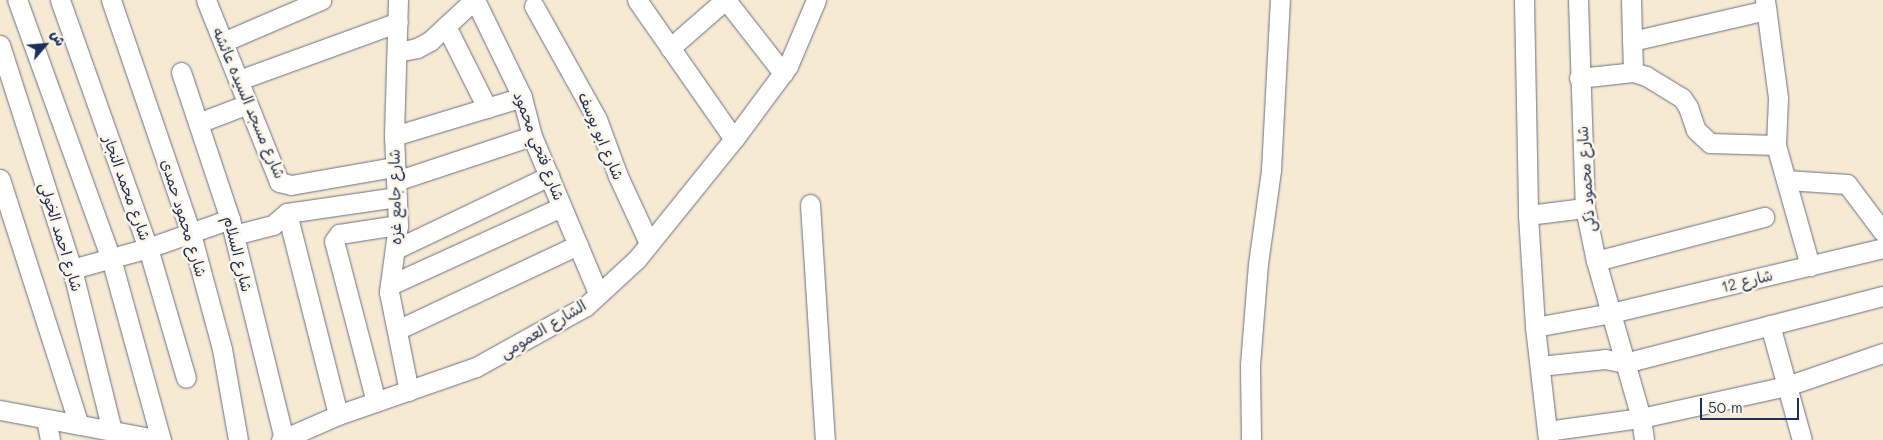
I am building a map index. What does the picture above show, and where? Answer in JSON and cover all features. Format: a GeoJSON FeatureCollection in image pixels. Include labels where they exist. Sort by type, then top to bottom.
{"type":"FeatureCollection","features":[{"type":"Feature","properties":{"kind":"street"},"geometry":{"type":"LineString","coordinates":[[0,410],[79,425],[103,433],[155,439],[111,259],[17,0]]}},
{"type":"Feature","properties":{"kind":"street","name":"شارع محمد النجار"},"geometry":{"type":"LineString","coordinates":[[60,0],[148,248],[186,378]]}},
{"type":"Feature","properties":{"kind":"street","name":"شارع محمود حمدى"},"geometry":{"type":"LineString","coordinates":[[111,0],[190,234],[222,350],[238,440]]}},
{"type":"Feature","properties":{"kind":"street","name":"شارع مسجد السيده عائشه"},"geometry":{"type":"LineString","coordinates":[[206,0],[279,182],[291,186],[396,182]]}},
{"type":"Feature","properties":{"kind":"street"},"geometry":{"type":"LineString","coordinates":[[223,42],[321,0]]}},
{"type":"Feature","properties":{"kind":"street","name":"شارع جامع غزه"},"geometry":{"type":"LineString","coordinates":[[398,0],[394,136],[398,225],[390,285],[408,391]]}},
{"type":"Feature","properties":{"kind":"street"},"geometry":{"type":"LineString","coordinates":[[397,52],[424,45],[474,0]]}},
{"type":"Feature","properties":{"kind":"street","name":"شارع فتحي محمود"},"geometry":{"type":"LineString","coordinates":[[474,0],[522,98],[532,136],[598,293]]}},
{"type":"Feature","properties":{"kind":"street"},"geometry":{"type":"LineString","coordinates":[[637,0],[734,139]]}},
{"type":"Feature","properties":{"kind":"street"},"geometry":{"type":"LineString","coordinates":[[670,48],[726,0],[783,73]]}},
{"type":"Feature","properties":{"kind":"street","name":"الشارع العمومى"},"geometry":{"type":"LineString","coordinates":[[283,439],[338,415],[452,376],[498,357],[586,306],[637,259],[734,139],[788,66],[816,0]]}},
{"type":"Feature","properties":{"kind":"street"},"geometry":{"type":"LineString","coordinates":[[1251,440],[1250,365],[1258,264],[1270,170],[1280,0]]}},
{"type":"Feature","properties":{"kind":"street"},"geometry":{"type":"LineString","coordinates":[[1524,0],[1528,215],[1535,326],[1547,436],[1641,418],[1787,386],[1883,353]]}},
{"type":"Feature","properties":{"kind":"street","name":"شارع محمود ذكى"},"geometry":{"type":"LineString","coordinates":[[1578,0],[1579,78],[1585,208],[1596,261],[1641,418],[1644,440]]}},
{"type":"Feature","properties":{"kind":"street"},"geometry":{"type":"LineString","coordinates":[[1631,0],[1633,72]]}},
{"type":"Feature","properties":{"kind":"street"},"geometry":{"type":"LineString","coordinates":[[1632,41],[1766,5],[1778,98],[1776,145],[1810,266]]}},
{"type":"Feature","properties":{"kind":"street","name":"شارع ابو يوسف"},"geometry":{"type":"LineString","coordinates":[[534,6],[590,104],[618,176],[649,243]]}},
{"type":"Feature","properties":{"kind":"street"},"geometry":{"type":"LineString","coordinates":[[239,80],[398,22]]}},
{"type":"Feature","properties":{"kind":"street"},"geometry":{"type":"LineString","coordinates":[[446,26],[487,108]]}},
{"type":"Feature","properties":{"kind":"street","name":"شارع احمد الخولى"},"geometry":{"type":"LineString","coordinates":[[0,45],[72,269],[103,433]]}},
{"type":"Feature","properties":{"kind":"street","name":"شارع السلام"},"geometry":{"type":"LineString","coordinates":[[180,72],[232,227],[283,439]]}},
{"type":"Feature","properties":{"kind":"street"},"geometry":{"type":"LineString","coordinates":[[1579,78],[1633,72],[1646,76],[1682,98],[1688,107],[1696,130],[1710,143],[1776,145]]}},
{"type":"Feature","properties":{"kind":"street"},"geometry":{"type":"LineString","coordinates":[[394,136],[522,98]]}},
{"type":"Feature","properties":{"kind":"street"},"geometry":{"type":"LineString","coordinates":[[198,123],[248,104]]}},
{"type":"Feature","properties":{"kind":"street"},"geometry":{"type":"LineString","coordinates":[[72,269],[111,259],[190,234],[232,227],[272,225],[287,213],[396,182],[532,136]]}},
{"type":"Feature","properties":{"kind":"street"},"geometry":{"type":"LineString","coordinates":[[396,249],[549,176]]}},
{"type":"Feature","properties":{"kind":"street"},"geometry":{"type":"LineString","coordinates":[[0,179],[79,425]]}},
{"type":"Feature","properties":{"kind":"street"},"geometry":{"type":"LineString","coordinates":[[1786,180],[1847,184],[1883,232]]}},
{"type":"Feature","properties":{"kind":"street"},"geometry":{"type":"LineString","coordinates":[[810,204],[825,440]]}},
{"type":"Feature","properties":{"kind":"street"},"geometry":{"type":"LineString","coordinates":[[390,285],[562,206]]}},
{"type":"Feature","properties":{"kind":"street"},"geometry":{"type":"LineString","coordinates":[[1528,215],[1585,208]]}},
{"type":"Feature","properties":{"kind":"street"},"geometry":{"type":"LineString","coordinates":[[287,213],[338,415]]}},
{"type":"Feature","properties":{"kind":"street"},"geometry":{"type":"LineString","coordinates":[[1596,261],[1764,217]]}},
{"type":"Feature","properties":{"kind":"street"},"geometry":{"type":"LineString","coordinates":[[376,402],[334,241],[339,234],[398,225]]}},
{"type":"Feature","properties":{"kind":"street"},"geometry":{"type":"LineString","coordinates":[[397,330],[578,245]]}},
{"type":"Feature","properties":{"kind":"street","name":"شارع 12"},"geometry":{"type":"LineString","coordinates":[[1535,326],[1611,313],[1883,248]]}},
{"type":"Feature","properties":{"kind":"street"},"geometry":{"type":"LineString","coordinates":[[1540,366],[1605,359],[1625,363],[1883,296]]}},
{"type":"Feature","properties":{"kind":"street"},"geometry":{"type":"LineString","coordinates":[[1770,325],[1802,440]]}},
{"type":"Feature","properties":{"kind":"street"},"geometry":{"type":"LineString","coordinates":[[46,419],[50,440]]}}]}
